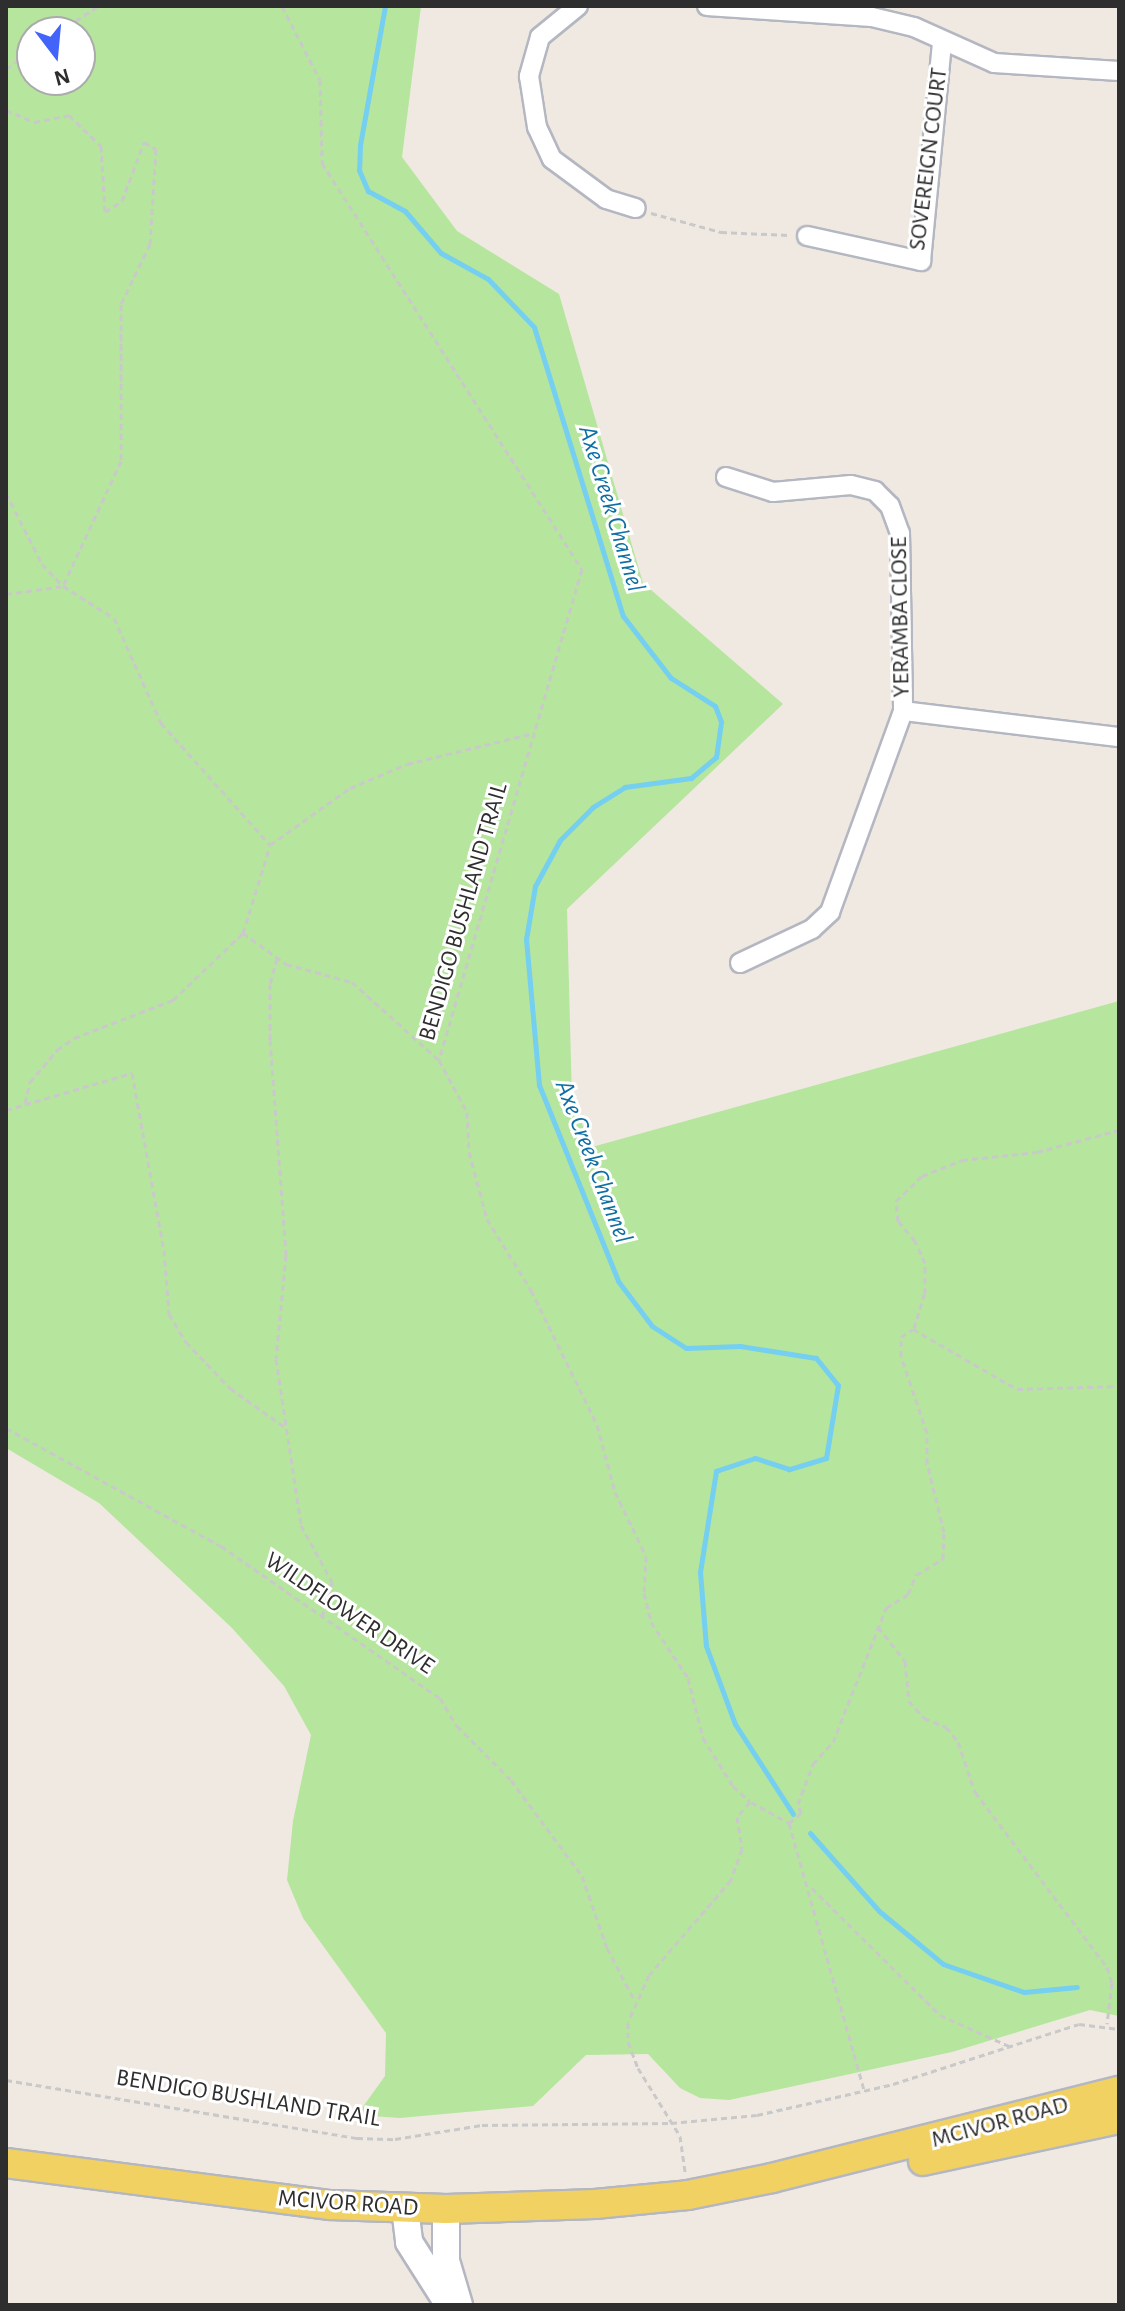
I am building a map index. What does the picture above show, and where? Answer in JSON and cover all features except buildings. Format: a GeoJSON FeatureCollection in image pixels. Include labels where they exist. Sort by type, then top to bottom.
{"type":"FeatureCollection","features":[{"type":"Feature","properties":{"kind":"main road","name":"MCIVOR ROAD"},"geometry":{"type":"LineString","coordinates":[[690,2195],[903,2148],[1119,2091]]}},
{"type":"Feature","properties":{"kind":"main road","name":"MCIVOR ROAD"},"geometry":{"type":"LineString","coordinates":[[6,2163],[187,2190],[446,2209],[690,2195],[844,2176],[1119,2119]]}},
{"type":"Feature","properties":{"kind":"street"},"geometry":{"type":"LineString","coordinates":[[578,6],[540,37],[529,76],[537,127],[552,159],[606,199],[636,208]]}},
{"type":"Feature","properties":{"kind":"street"},"geometry":{"type":"LineString","coordinates":[[707,6],[872,17],[914,27],[994,63],[1119,71]]}},
{"type":"Feature","properties":{"kind":"street","name":"SOVEREIGN COURT"},"geometry":{"type":"LineString","coordinates":[[807,236],[921,261],[942,41]]}},
{"type":"Feature","properties":{"kind":"street","name":"YERAMBA CLOSE"},"geometry":{"type":"LineString","coordinates":[[726,477],[773,492],[851,485],[875,491],[890,506],[900,533],[903,711],[830,912],[812,929],[740,963]]}},
{"type":"Feature","properties":{"kind":"street","name":"YERAMBA CLOSE"},"geometry":{"type":"LineString","coordinates":[[903,711],[1119,737]]}},
{"type":"Feature","properties":{"kind":"street"},"geometry":{"type":"LineString","coordinates":[[405,2208],[409,2242],[449,2305]]}},
{"type":"Feature","properties":{"kind":"street"},"geometry":{"type":"LineString","coordinates":[[446,2209],[446,2261],[459,2305]]}},
{"type":"Feature","properties":{"kind":"path","name":"BENDIGO BUSHLAND TRAIL"},"geometry":{"type":"LineString","coordinates":[[282,6],[320,80],[322,163],[582,569],[439,1060],[467,1112],[469,1152],[487,1219],[531,1290],[601,1434],[615,1492],[646,1556],[644,1593],[651,1622],[688,1678],[703,1738],[733,1786],[750,1802]]}},
{"type":"Feature","properties":{"kind":"path"},"geometry":{"type":"LineString","coordinates":[[6,110],[34,122],[69,115],[101,146],[105,212],[122,201],[144,142],[156,149],[150,244],[121,304],[121,461],[63,586]]}},
{"type":"Feature","properties":{"kind":"path"},"geometry":{"type":"LineString","coordinates":[[636,208],[721,232],[807,236]]}},
{"type":"Feature","properties":{"kind":"path"},"geometry":{"type":"LineString","coordinates":[[6,493],[42,564],[63,586],[114,618],[161,723],[270,845]]}},
{"type":"Feature","properties":{"kind":"path"},"geometry":{"type":"LineString","coordinates":[[6,594],[63,586]]}},
{"type":"Feature","properties":{"kind":"path"},"geometry":{"type":"LineString","coordinates":[[25,1103],[30,1082],[57,1050],[74,1038],[173,1000],[243,933],[270,845],[350,788],[407,764],[536,732]]}},
{"type":"Feature","properties":{"kind":"path"},"geometry":{"type":"LineString","coordinates":[[243,933],[277,958],[352,982],[439,1060]]}},
{"type":"Feature","properties":{"kind":"path"},"geometry":{"type":"LineString","coordinates":[[277,958],[270,984],[270,1040],[286,1255],[276,1359],[304,1535],[332,1582],[322,1616]]}},
{"type":"Feature","properties":{"kind":"path"},"geometry":{"type":"LineString","coordinates":[[6,1110],[132,1073],[164,1250],[169,1314],[186,1342],[230,1388],[289,1432]]}},
{"type":"Feature","properties":{"kind":"path"},"geometry":{"type":"LineString","coordinates":[[789,1823],[801,1813],[798,1804],[813,1764],[833,1742],[886,1608],[908,1594],[916,1575],[943,1559],[944,1532],[927,1463],[927,1433],[901,1356],[901,1337],[913,1329],[925,1293],[925,1263],[915,1241],[898,1221],[896,1201],[922,1176],[962,1160],[1037,1152],[1119,1130]]}},
{"type":"Feature","properties":{"kind":"path"},"geometry":{"type":"LineString","coordinates":[[913,1329],[1017,1389],[1119,1386]]}},
{"type":"Feature","properties":{"kind":"path","name":"WILDFLOWER DRIVE"},"geometry":{"type":"LineString","coordinates":[[6,1428],[221,1546],[440,1698],[457,1726],[511,1780],[582,1876],[607,1948],[635,2001]]}},
{"type":"Feature","properties":{"kind":"path"},"geometry":{"type":"LineString","coordinates":[[878,1627],[905,1661],[909,1701],[924,1718],[946,1727],[958,1742],[975,1792],[1107,1967],[1112,1983],[1107,2024],[1119,2029]]}},
{"type":"Feature","properties":{"kind":"path"},"geometry":{"type":"LineString","coordinates":[[690,2195],[680,2136],[631,2050],[627,2033],[635,2001],[649,1975],[731,1880],[742,1849],[737,1817],[750,1802],[789,1823],[810,1887],[847,2044],[864,2089]]}},
{"type":"Feature","properties":{"kind":"path"},"geometry":{"type":"LineString","coordinates":[[810,1887],[940,2015],[1009,2046]]}},
{"type":"Feature","properties":{"kind":"path","name":"BENDIGO BUSHLAND TRAIL"},"geometry":{"type":"LineString","coordinates":[[6,2080],[367,2139],[482,2125],[671,2123],[757,2115],[864,2089],[1079,2024],[1107,2024]]}},
{"type":"Feature","properties":{"kind":"green space"},"geometry":{"type":"Polygon","coordinates":[[[6,6],[421,6],[402,157],[457,231],[559,294],[643,583],[783,704],[567,909],[572,1101],[592,1147],[1119,1001],[1119,2016],[1090,2010],[952,2052],[729,2100],[700,2098],[680,2088],[648,2054],[586,2055],[533,2106],[400,2118],[357,2115],[385,2076],[386,2033],[303,1918],[287,1880],[293,1821],[311,1735],[284,1686],[232,1628],[99,1503],[6,1448],[6,6]]]}},
{"type":"Feature","properties":{"kind":"waterway","name":"Axe Creek Channel"},"geometry":{"type":"LineString","coordinates":[[385,6],[360,145],[359,170],[368,191],[405,211],[441,253],[488,279],[534,327],[623,616],[671,678],[715,706],[721,722],[716,757],[691,778],[625,787],[593,807],[560,840],[535,886],[526,939],[539,1085],[618,1281],[652,1326],[686,1348],[740,1346],[816,1358],[838,1385],[826,1458],[789,1469],[755,1458],[716,1471],[700,1572],[706,1646],[735,1724],[793,1814]]}},
{"type":"Feature","properties":{"kind":"waterway","name":"Axe Creek Channel"},"geometry":{"type":"LineString","coordinates":[[810,1833],[879,1911],[943,1964],[1024,1992],[1077,1987]]}}]}
